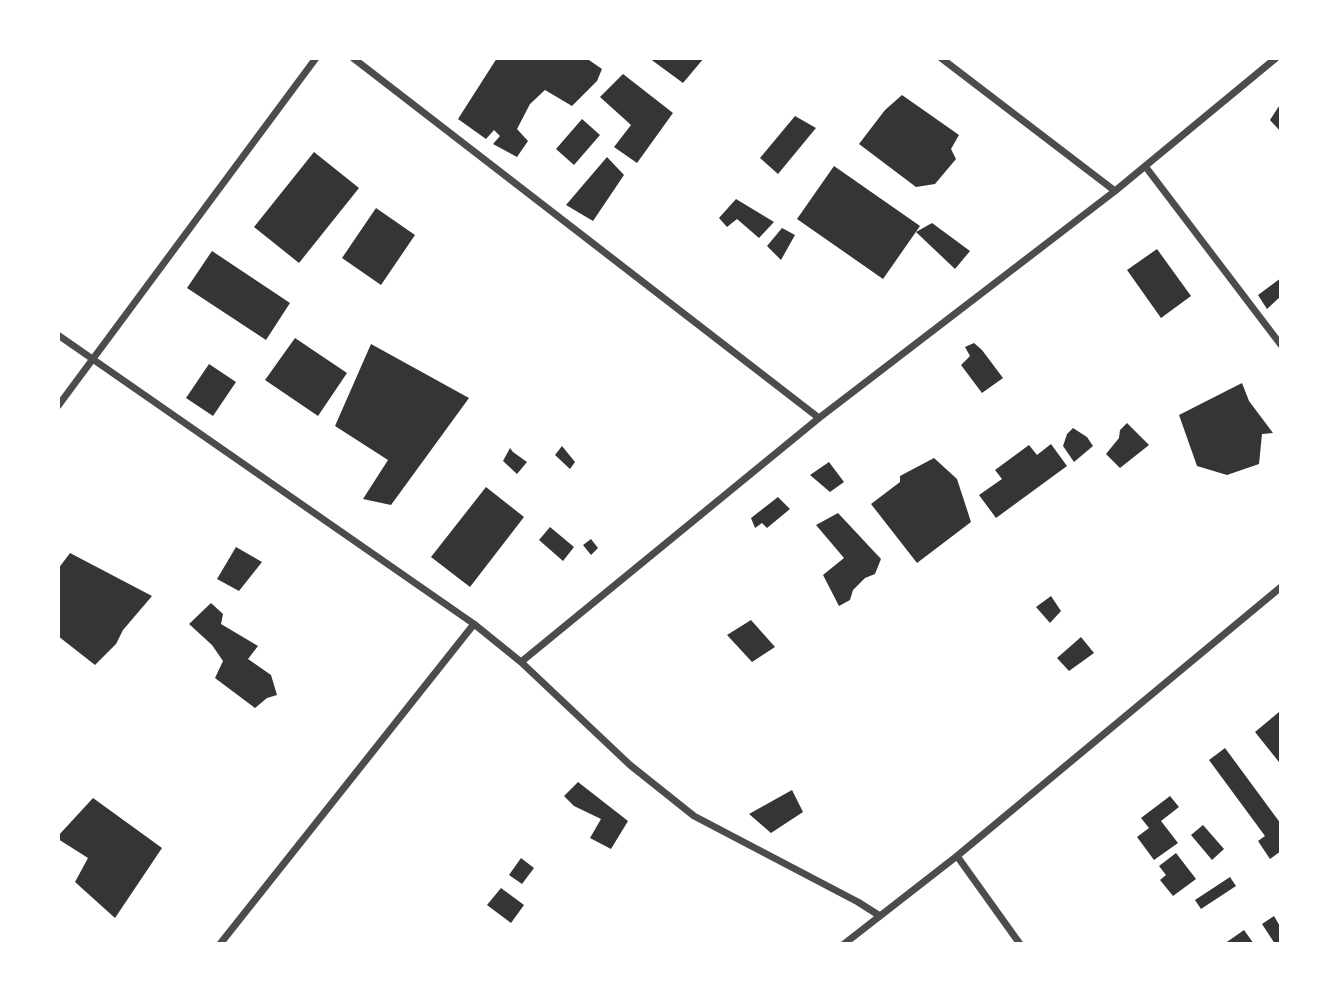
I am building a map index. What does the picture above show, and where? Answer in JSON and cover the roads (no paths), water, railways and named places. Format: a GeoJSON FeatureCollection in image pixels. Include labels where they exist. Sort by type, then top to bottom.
{"type":"FeatureCollection","features":[{"type":"Feature","properties":{"kind":"street"},"geometry":{"type":"LineString","coordinates":[[58,406],[316,58]]}},
{"type":"Feature","properties":{"kind":"street"},"geometry":{"type":"LineString","coordinates":[[353,58],[818,418]]}},
{"type":"Feature","properties":{"kind":"street"},"geometry":{"type":"LineString","coordinates":[[941,58],[1115,191]]}},
{"type":"Feature","properties":{"kind":"street"},"geometry":{"type":"LineString","coordinates":[[521,662],[818,418],[1115,191],[1276,58]]}},
{"type":"Feature","properties":{"kind":"street"},"geometry":{"type":"LineString","coordinates":[[1145,166],[1281,345]]}},
{"type":"Feature","properties":{"kind":"street"},"geometry":{"type":"LineString","coordinates":[[58,335],[474,624],[521,662],[630,765],[694,816],[880,916]]}},
{"type":"Feature","properties":{"kind":"street"},"geometry":{"type":"LineString","coordinates":[[844,944],[957,856],[1281,587]]}},
{"type":"Feature","properties":{"kind":"street"},"geometry":{"type":"LineString","coordinates":[[220,944],[474,624]]}},
{"type":"Feature","properties":{"kind":"street"},"geometry":{"type":"LineString","coordinates":[[957,856],[1020,944]]}}]}
